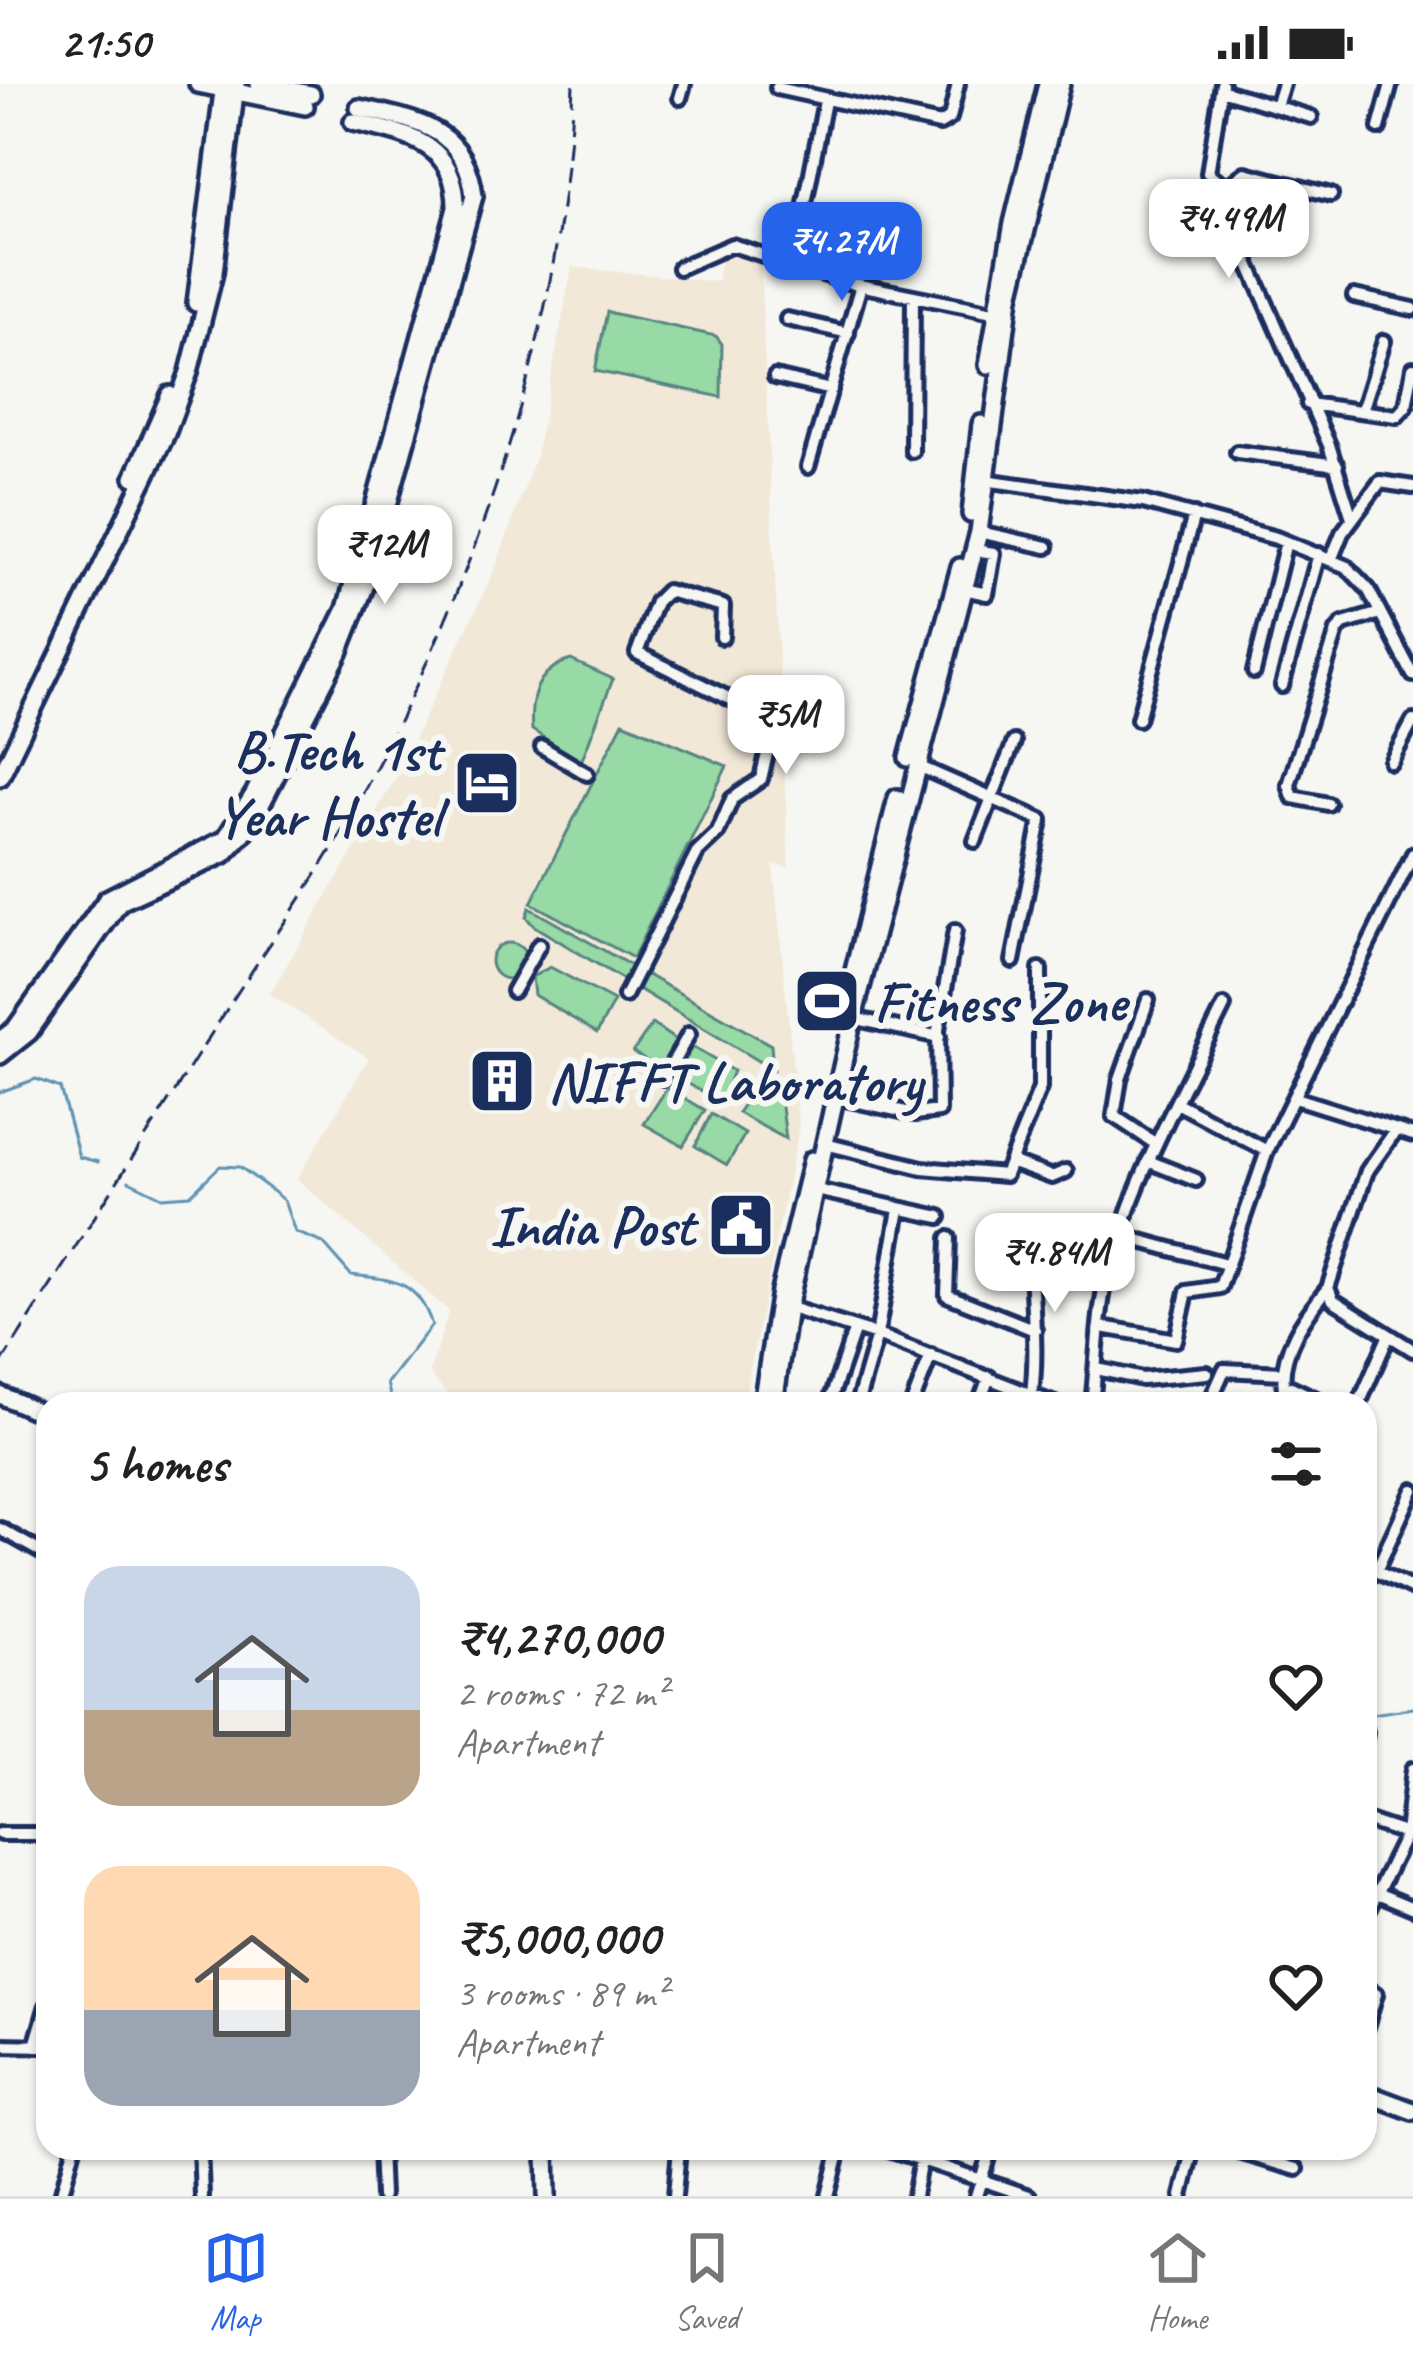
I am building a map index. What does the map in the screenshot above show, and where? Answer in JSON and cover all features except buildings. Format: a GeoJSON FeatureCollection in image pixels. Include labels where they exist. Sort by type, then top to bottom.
{"type":"FeatureCollection","features":[{"type":"Feature","properties":{"kind":"street"},"geometry":{"type":"LineString","coordinates":[[197,84],[308,100],[259,84]]}},
{"type":"Feature","properties":{"kind":"street"},"geometry":{"type":"LineString","coordinates":[[680,98],[684,84]]}},
{"type":"Feature","properties":{"kind":"street"},"geometry":{"type":"LineString","coordinates":[[777,88],[945,124],[958,84]]}},
{"type":"Feature","properties":{"kind":"street"},"geometry":{"type":"LineString","coordinates":[[775,1392],[783,1306],[816,1190],[916,765],[979,532],[1001,313],[1047,84]]}},
{"type":"Feature","properties":{"kind":"street"},"geometry":{"type":"LineString","coordinates":[[1001,313],[1061,84]]}},
{"type":"Feature","properties":{"kind":"street"},"geometry":{"type":"LineString","coordinates":[[1276,106],[1282,84]]}},
{"type":"Feature","properties":{"kind":"street"},"geometry":{"type":"LineString","coordinates":[[1379,128],[1391,84]]}},
{"type":"Feature","properties":{"kind":"street"},"geometry":{"type":"LineString","coordinates":[[0,756],[179,371],[201,279],[229,87]]}},
{"type":"Feature","properties":{"kind":"street"},"geometry":{"type":"LineString","coordinates":[[0,777],[166,434],[189,372],[214,273],[229,87]]}},
{"type":"Feature","properties":{"kind":"street"},"geometry":{"type":"LineString","coordinates":[[1311,117],[1221,87],[1208,173],[1227,187],[1240,246],[1337,466],[1352,518]]}},
{"type":"Feature","properties":{"kind":"street"},"geometry":{"type":"LineString","coordinates":[[793,265],[826,101]]}},
{"type":"Feature","properties":{"kind":"street"},"geometry":{"type":"LineString","coordinates":[[0,1040],[15,1029],[117,890],[225,839],[254,794],[346,609],[456,208],[457,190],[453,174],[430,143],[356,115],[415,120],[449,139],[464,154],[474,196],[353,620],[240,840],[200,867],[120,902],[29,1032],[0,1055]]}},
{"type":"Feature","properties":{"kind":"street"},"geometry":{"type":"LineString","coordinates":[[1227,187],[1245,173],[1331,195]]}},
{"type":"Feature","properties":{"kind":"street"},"geometry":{"type":"LineString","coordinates":[[679,268],[726,245],[861,285],[1001,313]]}},
{"type":"Feature","properties":{"kind":"street"},"geometry":{"type":"LineString","coordinates":[[808,467],[861,285]]}},
{"type":"Feature","properties":{"kind":"street"},"geometry":{"type":"LineString","coordinates":[[912,451],[913,296]]}},
{"type":"Feature","properties":{"kind":"street"},"geometry":{"type":"LineString","coordinates":[[1354,296],[1413,309]]}},
{"type":"Feature","properties":{"kind":"street"},"geometry":{"type":"LineString","coordinates":[[787,319],[848,333]]}},
{"type":"Feature","properties":{"kind":"street"},"geometry":{"type":"LineString","coordinates":[[1362,411],[1384,341]]}},
{"type":"Feature","properties":{"kind":"street"},"geometry":{"type":"LineString","coordinates":[[1309,404],[1402,413],[1413,368]]}},
{"type":"Feature","properties":{"kind":"street"},"geometry":{"type":"LineString","coordinates":[[775,377],[831,390]]}},
{"type":"Feature","properties":{"kind":"street"},"geometry":{"type":"LineString","coordinates":[[1237,452],[1337,466]]}},
{"type":"Feature","properties":{"kind":"street"},"geometry":{"type":"LineString","coordinates":[[981,480],[1194,515],[1325,557],[1358,574],[1413,675]]}},
{"type":"Feature","properties":{"kind":"street"},"geometry":{"type":"LineString","coordinates":[[765,1392],[862,931],[981,480]]}},
{"type":"Feature","properties":{"kind":"street"},"geometry":{"type":"LineString","coordinates":[[1282,686],[1325,557],[1380,482],[1413,487]]}},
{"type":"Feature","properties":{"kind":"street"},"geometry":{"type":"LineString","coordinates":[[1138,719],[1194,515]]}},
{"type":"Feature","properties":{"kind":"street"},"geometry":{"type":"LineString","coordinates":[[979,532],[1047,547]]}},
{"type":"Feature","properties":{"kind":"street"},"geometry":{"type":"LineString","coordinates":[[1254,672],[1286,542]]}},
{"type":"Feature","properties":{"kind":"street"},"geometry":{"type":"LineString","coordinates":[[625,995],[698,851],[718,832],[733,799],[761,779],[772,733],[767,717],[746,704],[637,653],[656,602],[667,591],[723,606],[722,637]]}},
{"type":"Feature","properties":{"kind":"street"},"geometry":{"type":"LineString","coordinates":[[1328,804],[1293,796],[1289,785],[1337,631],[1343,623],[1377,614]]}},
{"type":"Feature","properties":{"kind":"street"},"geometry":{"type":"LineString","coordinates":[[1391,762],[1413,721]]}},
{"type":"Feature","properties":{"kind":"street"},"geometry":{"type":"LineString","coordinates":[[975,841],[1014,742]]}},
{"type":"Feature","properties":{"kind":"street"},"geometry":{"type":"LineString","coordinates":[[542,747],[587,773]]}},
{"type":"Feature","properties":{"kind":"street"},"geometry":{"type":"LineString","coordinates":[[916,765],[1041,820],[1013,961]]}},
{"type":"Feature","properties":{"kind":"street"},"geometry":{"type":"LineString","coordinates":[[1102,1327],[1176,1340],[1186,1292],[1218,1288],[1267,1150],[1413,854]]}},
{"type":"Feature","properties":{"kind":"street"},"geometry":{"type":"LineString","coordinates":[[836,1097],[915,1114],[939,1111],[938,1036],[955,931]]}},
{"type":"Feature","properties":{"kind":"street"},"geometry":{"type":"LineString","coordinates":[[513,991],[539,945]]}},
{"type":"Feature","properties":{"kind":"street"},"geometry":{"type":"LineString","coordinates":[[825,1144],[922,1168],[963,1167],[997,1177],[1013,1162],[1040,1088],[1040,968]]}},
{"type":"Feature","properties":{"kind":"street"},"geometry":{"type":"LineString","coordinates":[[1148,1000],[1120,1079],[1114,1116],[1156,1144]]}},
{"type":"Feature","properties":{"kind":"street"},"geometry":{"type":"LineString","coordinates":[[1093,1392],[1106,1285],[1119,1235],[1148,1161],[1223,1006]]}},
{"type":"Feature","properties":{"kind":"street"},"geometry":{"type":"LineString","coordinates":[[853,1018],[938,1036]]}},
{"type":"Feature","properties":{"kind":"street"},"geometry":{"type":"LineString","coordinates":[[664,1078],[689,1034]]}},
{"type":"Feature","properties":{"kind":"street"},"geometry":{"type":"LineString","coordinates":[[1294,1098],[1413,1135]]}},
{"type":"Feature","properties":{"kind":"street"},"geometry":{"type":"LineString","coordinates":[[1177,1103],[1267,1150]]}},
{"type":"Feature","properties":{"kind":"street"},"geometry":{"type":"LineString","coordinates":[[1283,1392],[1282,1373],[1300,1327],[1328,1288],[1367,1171],[1396,1130]]}},
{"type":"Feature","properties":{"kind":"street"},"geometry":{"type":"LineString","coordinates":[[1148,1161],[1196,1180]]}},
{"type":"Feature","properties":{"kind":"street"},"geometry":{"type":"LineString","coordinates":[[1013,1162],[1047,1176],[1066,1171]]}},
{"type":"Feature","properties":{"kind":"street"},"geometry":{"type":"LineString","coordinates":[[816,1190],[940,1217]]}},
{"type":"Feature","properties":{"kind":"street"},"geometry":{"type":"LineString","coordinates":[[861,1392],[878,1335],[899,1209]]}},
{"type":"Feature","properties":{"kind":"street"},"geometry":{"type":"LineString","coordinates":[[1032,1231],[1029,1296],[1036,1330],[1032,1392]]}},
{"type":"Feature","properties":{"kind":"street"},"geometry":{"type":"LineString","coordinates":[[1119,1235],[1226,1264]]}},
{"type":"Feature","properties":{"kind":"street"},"geometry":{"type":"LineString","coordinates":[[950,1238],[947,1295],[1036,1330]]}},
{"type":"Feature","properties":{"kind":"street"},"geometry":{"type":"LineString","coordinates":[[1328,1288],[1333,1300],[1413,1350]]}},
{"type":"Feature","properties":{"kind":"street"},"geometry":{"type":"LineString","coordinates":[[783,1306],[878,1335],[1029,1392]]}},
{"type":"Feature","properties":{"kind":"street"},"geometry":{"type":"LineString","coordinates":[[834,1392],[855,1328]]}},
{"type":"Feature","properties":{"kind":"street"},"geometry":{"type":"LineString","coordinates":[[1364,1392],[1388,1336]]}},
{"type":"Feature","properties":{"kind":"street"},"geometry":{"type":"LineString","coordinates":[[917,1392],[931,1355]]}},
{"type":"Feature","properties":{"kind":"street"},"geometry":{"type":"LineString","coordinates":[[1097,1370],[1142,1379],[1207,1373]]}},
{"type":"Feature","properties":{"kind":"street"},"geometry":{"type":"LineString","coordinates":[[1214,1392],[1224,1370],[1282,1373]]}},
{"type":"Feature","properties":{"kind":"street"},"geometry":{"type":"LineString","coordinates":[[983,1392],[989,1377]]}},
{"type":"Feature","properties":{"kind":"street"},"geometry":{"type":"LineString","coordinates":[[1284,1389],[1305,1392]]}},
{"type":"Feature","properties":{"kind":"street"},"geometry":{"type":"LineString","coordinates":[[0,1395],[36,1411]]}},
{"type":"Feature","properties":{"kind":"street"},"geometry":{"type":"LineString","coordinates":[[1377,1555],[1413,1490]]}},
{"type":"Feature","properties":{"kind":"street"},"geometry":{"type":"LineString","coordinates":[[0,1529],[36,1549]]}},
{"type":"Feature","properties":{"kind":"street"},"geometry":{"type":"LineString","coordinates":[[1377,1571],[1413,1589]]}},
{"type":"Feature","properties":{"kind":"street"},"geometry":{"type":"LineString","coordinates":[[1413,1769],[1409,1835],[1378,1897],[1413,1908]]}},
{"type":"Feature","properties":{"kind":"street"},"geometry":{"type":"LineString","coordinates":[[1377,1824],[1409,1835]]}},
{"type":"Feature","properties":{"kind":"street"},"geometry":{"type":"LineString","coordinates":[[0,1834],[36,1834]]}},
{"type":"Feature","properties":{"kind":"street"},"geometry":{"type":"LineString","coordinates":[[0,2045],[36,2046]]}},
{"type":"Feature","properties":{"kind":"street"},"geometry":{"type":"LineString","coordinates":[[1377,2097],[1413,2111]]}},
{"type":"Feature","properties":{"kind":"street"},"geometry":{"type":"LineString","coordinates":[[61,2196],[71,2160]]}},
{"type":"Feature","properties":{"kind":"street"},"geometry":{"type":"LineString","coordinates":[[200,2160],[202,2196]]}},
{"type":"Feature","properties":{"kind":"street"},"geometry":{"type":"LineString","coordinates":[[380,2160],[382,2196]]}},
{"type":"Feature","properties":{"kind":"street"},"geometry":{"type":"LineString","coordinates":[[546,2160],[547,2196]]}},
{"type":"Feature","properties":{"kind":"street"},"geometry":{"type":"LineString","coordinates":[[675,2196],[678,2160]]}},
{"type":"Feature","properties":{"kind":"street"},"geometry":{"type":"LineString","coordinates":[[828,2196],[836,2160]]}},
{"type":"Feature","properties":{"kind":"street"},"geometry":{"type":"LineString","coordinates":[[914,2196],[921,2160]]}},
{"type":"Feature","properties":{"kind":"street"},"geometry":{"type":"LineString","coordinates":[[927,2160],[1030,2196]]}},
{"type":"Feature","properties":{"kind":"street"},"geometry":{"type":"LineString","coordinates":[[976,2196],[988,2160]]}},
{"type":"Feature","properties":{"kind":"street"},"geometry":{"type":"LineString","coordinates":[[1182,2196],[1191,2160]]}},
{"type":"Feature","properties":{"kind":"street"},"geometry":{"type":"LineString","coordinates":[[1267,2160],[1298,2169]]}},
{"type":"Feature","properties":{"kind":"shaded area"},"geometry":{"type":"Polygon","coordinates":[[[722,252],[760,264],[789,868],[773,864],[799,1127],[745,1392],[446,1392],[429,1373],[449,1311],[297,1179],[369,1058],[270,994],[394,781],[493,574],[536,456],[572,267],[717,282],[722,252]]]}},
{"type":"Feature","properties":{"kind":"green space"},"geometry":{"type":"Polygon","coordinates":[[[607,312],[716,336],[722,344],[721,397],[595,371],[607,312]]]}},
{"type":"Feature","properties":{"kind":"green space"},"geometry":{"type":"Polygon","coordinates":[[[571,660],[613,679],[581,762],[532,730],[532,706],[543,677],[571,660]]]}},
{"type":"Feature","properties":{"kind":"green space"},"geometry":{"type":"Polygon","coordinates":[[[623,722],[727,766],[633,958],[531,903],[623,722]]]}},
{"type":"Feature","properties":{"kind":"green space"},"geometry":{"type":"Polygon","coordinates":[[[529,908],[771,1045],[773,1070],[534,926],[526,917],[529,908]]]}},
{"type":"Feature","properties":{"kind":"green space"},"geometry":{"type":"Polygon","coordinates":[[[509,943],[522,948],[527,961],[522,974],[509,979],[496,974],[491,961],[496,948],[509,943]]]}},
{"type":"Feature","properties":{"kind":"green space"},"geometry":{"type":"Polygon","coordinates":[[[550,967],[614,1001],[597,1033],[534,995],[532,977],[550,967]]]}},
{"type":"Feature","properties":{"kind":"green space"},"geometry":{"type":"Polygon","coordinates":[[[652,1024],[677,1041],[661,1069],[633,1052],[652,1024]]]}},
{"type":"Feature","properties":{"kind":"green space"},"geometry":{"type":"Polygon","coordinates":[[[692,1047],[733,1071],[721,1101],[675,1077],[692,1047]]]}},
{"type":"Feature","properties":{"kind":"green space"},"geometry":{"type":"Polygon","coordinates":[[[756,1086],[781,1098],[786,1139],[738,1113],[756,1086]]]}},
{"type":"Feature","properties":{"kind":"green space"},"geometry":{"type":"Polygon","coordinates":[[[667,1088],[705,1110],[683,1146],[644,1124],[667,1088]]]}},
{"type":"Feature","properties":{"kind":"green space"},"geometry":{"type":"Polygon","coordinates":[[[711,1114],[745,1134],[727,1165],[695,1146],[711,1114]]]}},
{"type":"Feature","properties":{"kind":"waterway"},"geometry":{"type":"LineString","coordinates":[[0,1092],[36,1079],[60,1088],[79,1157],[98,1162]]}},
{"type":"Feature","properties":{"kind":"waterway"},"geometry":{"type":"LineString","coordinates":[[129,1181],[162,1197],[190,1195],[220,1166],[240,1167],[284,1201],[295,1232],[323,1243],[351,1275],[391,1281],[411,1290],[432,1325],[387,1383],[389,1392]]}},
{"type":"Feature","properties":{"kind":"waterway"},"geometry":{"type":"LineString","coordinates":[[1377,1713],[1413,1708]]}},
{"type":"Feature","properties":{"kind":"railway"},"geometry":{"type":"LineString","coordinates":[[0,1365],[324,862],[395,730],[435,643],[504,462],[530,369],[566,180],[573,84]]}},
{"type":"Feature","properties":{"kind":"place","name":"B.Tech 1st Year Hostel"},"geometry":{"type":"Point","coordinates":[487,783]}},
{"type":"Feature","properties":{"kind":"place","name":"Fitness Zone"},"geometry":{"type":"Point","coordinates":[827,1001]}},
{"type":"Feature","properties":{"kind":"place","name":"NIFFT Laboratory"},"geometry":{"type":"Point","coordinates":[502,1081]}},
{"type":"Feature","properties":{"kind":"place","name":"India Post"},"geometry":{"type":"Point","coordinates":[741,1225]}}]}
